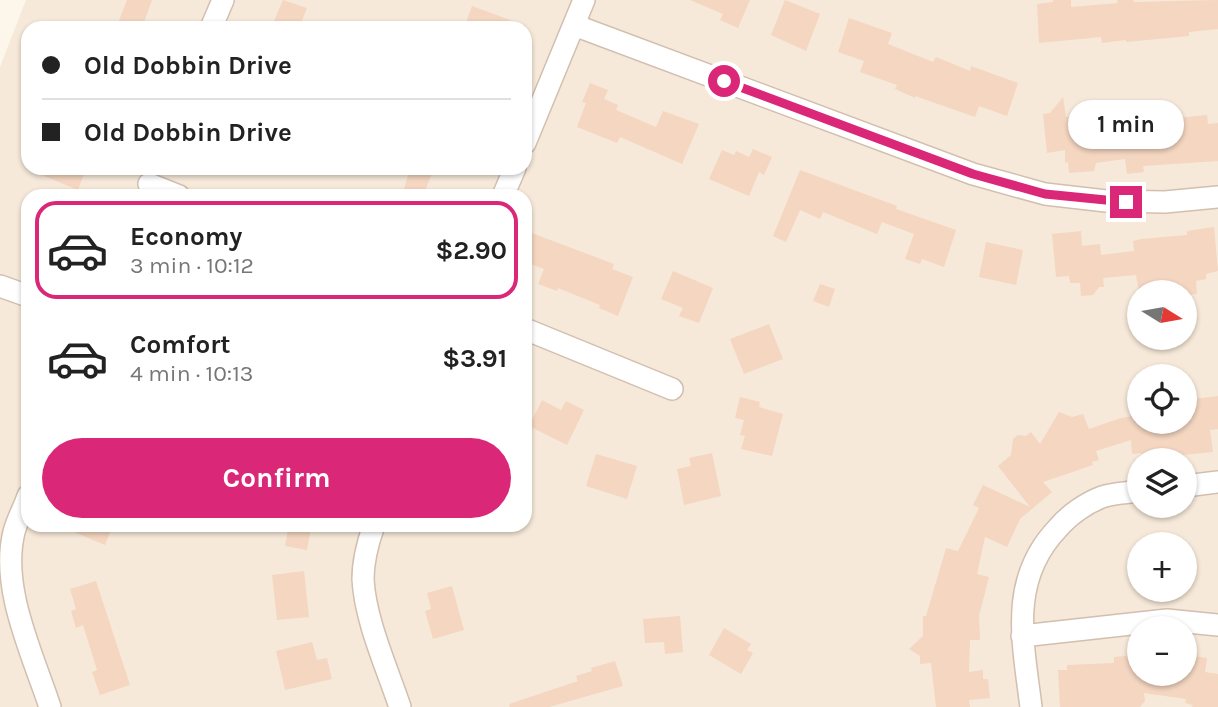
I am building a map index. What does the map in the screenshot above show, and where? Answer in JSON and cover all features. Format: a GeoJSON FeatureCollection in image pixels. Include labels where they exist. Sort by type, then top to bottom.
{"type":"FeatureCollection","features":[{"type":"Feature","properties":{"kind":"street"},"geometry":{"type":"LineString","coordinates":[[215,21],[223,0]]}},
{"type":"Feature","properties":{"kind":"street"},"geometry":{"type":"LineString","coordinates":[[532,126],[584,0]]}},
{"type":"Feature","properties":{"kind":"street"},"geometry":{"type":"LineString","coordinates":[[574,25],[973,174],[1045,194],[1142,202],[1218,197]]}},
{"type":"Feature","properties":{"kind":"street"},"geometry":{"type":"LineString","coordinates":[[0,286],[21,294]]}},
{"type":"Feature","properties":{"kind":"street"},"geometry":{"type":"LineString","coordinates":[[532,332],[672,389]]}},
{"type":"Feature","properties":{"kind":"street"},"geometry":{"type":"LineString","coordinates":[[1197,485],[1218,482]]}},
{"type":"Feature","properties":{"kind":"street"},"geometry":{"type":"LineString","coordinates":[[1031,707],[1022,636],[1022,601],[1030,571],[1045,541],[1069,516],[1102,497],[1127,493]]}},
{"type":"Feature","properties":{"kind":"street"},"geometry":{"type":"LineString","coordinates":[[21,514],[14,532],[12,576],[15,601],[50,707]]}},
{"type":"Feature","properties":{"kind":"street"},"geometry":{"type":"LineString","coordinates":[[372,532],[365,556],[363,579],[371,620],[400,707]]}},
{"type":"Feature","properties":{"kind":"street"},"geometry":{"type":"LineString","coordinates":[[1022,636],[1167,621],[1218,625]]}},
{"type":"Feature","properties":{"kind":"shaded area"},"geometry":{"type":"Polygon","coordinates":[[[26,0],[1218,0],[1218,707],[0,707],[0,67],[26,0]]]}},
{"type":"Feature","properties":{"kind":"building"},"geometry":{"type":"Polygon","coordinates":[[[127,0],[152,0],[144,21],[119,21],[127,0]]]}},
{"type":"Feature","properties":{"kind":"building"},"geometry":{"type":"Polygon","coordinates":[[[283,0],[307,8],[302,21],[274,21],[283,0]]]}},
{"type":"Feature","properties":{"kind":"building"},"geometry":{"type":"Polygon","coordinates":[[[690,0],[750,0],[738,28],[720,20],[723,14],[690,0]]]}},
{"type":"Feature","properties":{"kind":"building"},"geometry":{"type":"Polygon","coordinates":[[[785,0],[820,14],[806,51],[771,35],[785,0]]]}},
{"type":"Feature","properties":{"kind":"building"},"geometry":{"type":"Polygon","coordinates":[[[1053,0],[1071,0],[1071,7],[1118,3],[1117,0],[1218,0],[1218,29],[1189,32],[1189,36],[1126,42],[1102,43],[1101,37],[1039,43],[1037,4],[1053,0]]]}},
{"type":"Feature","properties":{"kind":"building"},"geometry":{"type":"Polygon","coordinates":[[[472,6],[512,21],[467,21],[472,6]]]}},
{"type":"Feature","properties":{"kind":"building"},"geometry":{"type":"Polygon","coordinates":[[[849,18],[892,33],[888,44],[933,62],[936,57],[970,71],[971,66],[1018,83],[1007,116],[979,106],[975,117],[915,98],[895,89],[897,85],[860,72],[864,61],[838,52],[849,18]]]}},
{"type":"Feature","properties":{"kind":"building"},"geometry":{"type":"Polygon","coordinates":[[[590,83],[608,90],[604,99],[618,105],[616,110],[656,127],[663,111],[699,124],[682,164],[620,137],[617,143],[577,127],[586,103],[582,102],[590,83]]]}},
{"type":"Feature","properties":{"kind":"building"},"geometry":{"type":"Polygon","coordinates":[[[1063,97],[1066,117],[1124,110],[1126,123],[1207,115],[1208,124],[1218,123],[1218,161],[1143,166],[1144,172],[1127,174],[1125,159],[1096,163],[1094,171],[1069,173],[1068,162],[1065,163],[1065,150],[1047,153],[1043,114],[1050,113],[1063,97]]]}},
{"type":"Feature","properties":{"kind":"building"},"geometry":{"type":"Polygon","coordinates":[[[753,149],[772,157],[764,175],[759,172],[749,196],[709,179],[722,150],[734,155],[736,151],[749,157],[753,149]]]}},
{"type":"Feature","properties":{"kind":"building"},"geometry":{"type":"Polygon","coordinates":[[[800,170],[956,230],[944,267],[922,259],[920,264],[905,259],[914,234],[882,222],[877,234],[823,212],[820,219],[800,210],[786,242],[773,236],[800,170]]]}},
{"type":"Feature","properties":{"kind":"building"},"geometry":{"type":"Polygon","coordinates":[[[42,175],[83,175],[78,189],[42,175]]]}},
{"type":"Feature","properties":{"kind":"building"},"geometry":{"type":"Polygon","coordinates":[[[408,175],[431,175],[426,189],[404,189],[408,175]]]}},
{"type":"Feature","properties":{"kind":"building"},"geometry":{"type":"Polygon","coordinates":[[[1214,227],[1218,271],[1206,274],[1206,279],[1137,280],[1136,275],[1103,278],[1104,287],[1099,287],[1093,295],[1081,296],[1080,283],[1070,283],[1069,276],[1056,277],[1052,234],[1081,231],[1082,246],[1100,244],[1101,255],[1134,251],[1133,241],[1187,235],[1187,231],[1214,227]]]}},
{"type":"Feature","properties":{"kind":"building"},"geometry":{"type":"Polygon","coordinates":[[[532,233],[614,264],[612,269],[633,277],[618,316],[599,308],[600,305],[558,288],[557,291],[538,284],[544,269],[532,265],[532,233]]]}},
{"type":"Feature","properties":{"kind":"building"},"geometry":{"type":"Polygon","coordinates":[[[986,242],[1023,250],[1016,285],[979,277],[986,242]]]}},
{"type":"Feature","properties":{"kind":"building"},"geometry":{"type":"Polygon","coordinates":[[[673,271],[713,288],[699,323],[679,316],[683,308],[661,299],[673,271]]]}},
{"type":"Feature","properties":{"kind":"building"},"geometry":{"type":"Polygon","coordinates":[[[820,284],[835,289],[829,307],[813,301],[820,284]]]}},
{"type":"Feature","properties":{"kind":"building"},"geometry":{"type":"Polygon","coordinates":[[[769,324],[783,359],[744,374],[730,339],[769,324]]]}},
{"type":"Feature","properties":{"kind":"building"},"geometry":{"type":"Polygon","coordinates":[[[1218,396],[1218,429],[1210,430],[1213,452],[1197,454],[1197,448],[1132,448],[1131,440],[1096,451],[1099,460],[1092,462],[1093,465],[1043,482],[1052,492],[1020,519],[1007,547],[985,537],[977,574],[989,577],[979,616],[980,640],[970,640],[969,672],[983,670],[983,679],[988,679],[990,698],[969,700],[970,707],[936,707],[931,663],[920,664],[920,656],[909,649],[923,636],[923,616],[926,616],[946,548],[958,551],[979,508],[973,505],[983,485],[1030,507],[998,466],[1011,455],[1013,439],[1031,432],[1040,444],[1059,412],[1072,417],[1083,414],[1089,429],[1127,417],[1127,434],[1197,434],[1197,399],[1218,396]]]}},
{"type":"Feature","properties":{"kind":"building"},"geometry":{"type":"Polygon","coordinates":[[[740,397],[760,402],[759,407],[783,414],[772,456],[741,449],[745,436],[740,435],[744,420],[735,418],[740,397]]]}},
{"type":"Feature","properties":{"kind":"building"},"geometry":{"type":"Polygon","coordinates":[[[542,400],[561,410],[566,401],[584,410],[567,445],[532,428],[532,420],[542,400]]]}},
{"type":"Feature","properties":{"kind":"building"},"geometry":{"type":"Polygon","coordinates":[[[712,453],[721,496],[684,505],[677,469],[691,466],[689,458],[712,453]]]}},
{"type":"Feature","properties":{"kind":"building"},"geometry":{"type":"Polygon","coordinates":[[[596,454],[637,466],[627,499],[586,486],[596,454]]]}},
{"type":"Feature","properties":{"kind":"building"},"geometry":{"type":"Polygon","coordinates":[[[74,532],[110,532],[105,545],[74,532]]]}},
{"type":"Feature","properties":{"kind":"building"},"geometry":{"type":"Polygon","coordinates":[[[288,532],[310,532],[307,550],[285,546],[288,532]]]}},
{"type":"Feature","properties":{"kind":"building"},"geometry":{"type":"Polygon","coordinates":[[[304,571],[309,617],[277,620],[272,575],[304,571]]]}},
{"type":"Feature","properties":{"kind":"building"},"geometry":{"type":"Polygon","coordinates":[[[96,581],[130,685],[100,695],[92,672],[97,670],[83,625],[76,628],[71,611],[76,609],[70,589],[96,581]]]}},
{"type":"Feature","properties":{"kind":"building"},"geometry":{"type":"Polygon","coordinates":[[[452,586],[464,630],[433,639],[425,611],[431,609],[427,593],[452,586]]]}},
{"type":"Feature","properties":{"kind":"building"},"geometry":{"type":"Polygon","coordinates":[[[680,616],[683,652],[665,654],[664,642],[645,643],[643,619],[680,616]]]}},
{"type":"Feature","properties":{"kind":"building"},"geometry":{"type":"Polygon","coordinates":[[[724,628],[751,644],[747,650],[753,653],[741,674],[709,655],[724,628]]]}},
{"type":"Feature","properties":{"kind":"building"},"geometry":{"type":"Polygon","coordinates":[[[312,642],[317,660],[327,658],[332,679],[285,690],[276,651],[312,642]]]}},
{"type":"Feature","properties":{"kind":"building"},"geometry":{"type":"Polygon","coordinates":[[[1127,656],[1127,686],[1197,686],[1197,657],[1207,658],[1205,672],[1218,674],[1218,707],[1192,707],[1193,705],[1185,703],[1186,699],[1144,693],[1145,701],[1140,707],[1060,707],[1058,670],[1067,670],[1067,665],[1114,663],[1114,657],[1127,656]]]}},
{"type":"Feature","properties":{"kind":"building"},"geometry":{"type":"Polygon","coordinates":[[[615,661],[623,686],[549,707],[510,707],[509,704],[578,681],[576,676],[615,661]]]}},
{"type":"Feature","properties":{"kind":"route"},"geometry":{"type":"LineString","coordinates":[[724,81],[973,174],[1045,194],[1126,202]]}}]}
